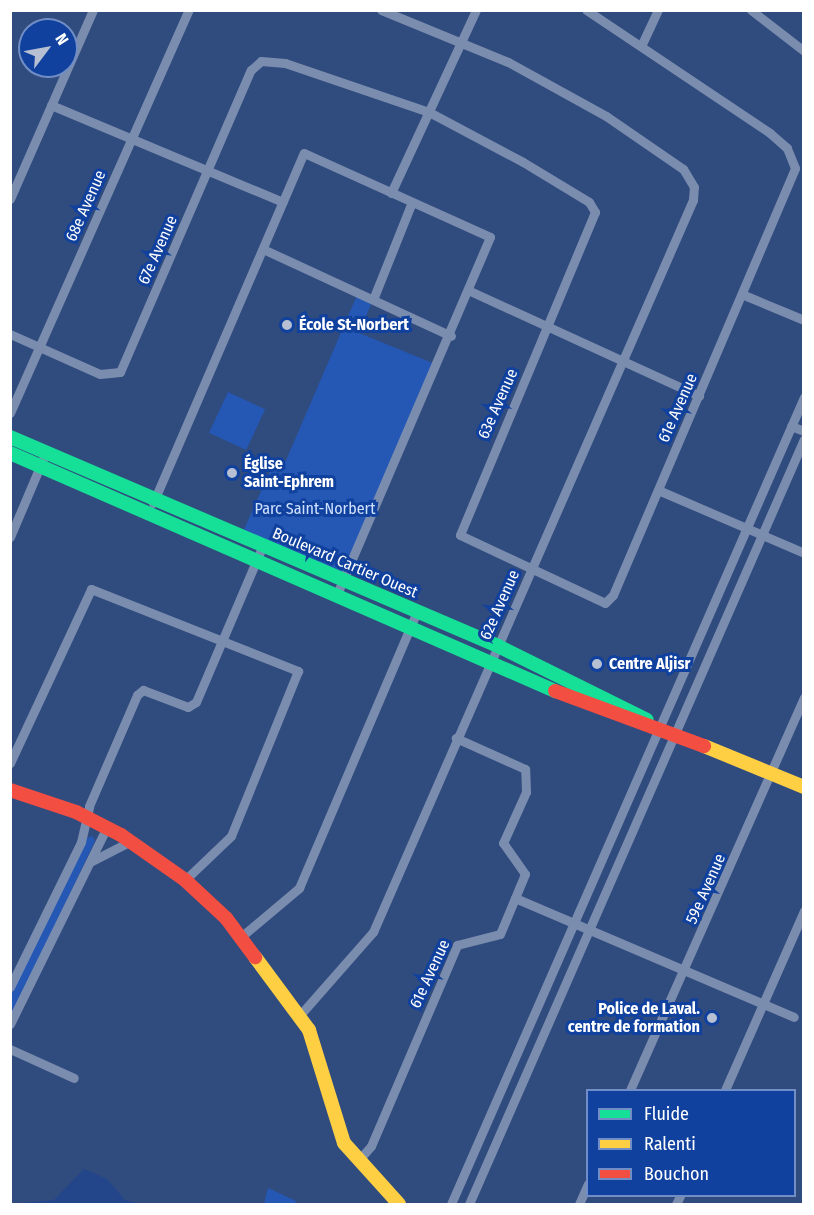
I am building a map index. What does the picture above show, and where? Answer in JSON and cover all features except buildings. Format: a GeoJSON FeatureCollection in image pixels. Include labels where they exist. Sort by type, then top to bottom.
{"type":"FeatureCollection","features":[{"type":"Feature","properties":{"kind":"street"},"geometry":{"type":"LineString","coordinates":[[10,199],[93,10]]}},
{"type":"Feature","properties":{"kind":"street","name":"68e Avenue"},"geometry":{"type":"LineString","coordinates":[[10,413],[189,10]]}},
{"type":"Feature","properties":{"kind":"street"},"geometry":{"type":"LineString","coordinates":[[381,10],[461,42]]}},
{"type":"Feature","properties":{"kind":"street"},"geometry":{"type":"LineString","coordinates":[[392,193],[476,10]]}},
{"type":"Feature","properties":{"kind":"street"},"geometry":{"type":"LineString","coordinates":[[586,10],[642,44],[658,10]]}},
{"type":"Feature","properties":{"kind":"street"},"geometry":{"type":"LineString","coordinates":[[751,10],[804,51]]}},
{"type":"Feature","properties":{"kind":"street","name":"62e Avenue"},"geometry":{"type":"LineString","coordinates":[[300,1015],[373,932],[693,200],[694,187],[683,169],[606,116],[461,42]]}},
{"type":"Feature","properties":{"kind":"street","name":"61e Avenue"},"geometry":{"type":"LineString","coordinates":[[531,571],[604,603],[658,490],[744,295],[750,265],[792,179],[794,158],[788,148],[642,44]]}},
{"type":"Feature","properties":{"kind":"street","name":"67e Avenue"},"geometry":{"type":"LineString","coordinates":[[39,347],[100,374],[120,372],[251,70],[261,61],[285,63],[429,112]]}},
{"type":"Feature","properties":{"kind":"street"},"geometry":{"type":"LineString","coordinates":[[51,105],[283,202]]}},
{"type":"Feature","properties":{"kind":"street","name":"63e Avenue"},"geometry":{"type":"LineString","coordinates":[[429,112],[523,162],[589,202],[595,212],[549,327],[460,526],[466,539],[531,571]]}},
{"type":"Feature","properties":{"kind":"street"},"geometry":{"type":"LineString","coordinates":[[149,513],[304,153],[490,237],[451,336],[337,594]]}},
{"type":"Feature","properties":{"kind":"street"},"geometry":{"type":"LineString","coordinates":[[374,297],[412,202]]}},
{"type":"Feature","properties":{"kind":"street"},"geometry":{"type":"LineString","coordinates":[[262,249],[374,297],[451,336]]}},
{"type":"Feature","properties":{"kind":"street"},"geometry":{"type":"LineString","coordinates":[[470,291],[699,396]]}},
{"type":"Feature","properties":{"kind":"street"},"geometry":{"type":"LineString","coordinates":[[744,295],[804,320]]}},
{"type":"Feature","properties":{"kind":"street"},"geometry":{"type":"LineString","coordinates":[[10,334],[39,347]]}},
{"type":"Feature","properties":{"kind":"street"},"geometry":{"type":"LineString","coordinates":[[451,1204],[625,811],[804,396]]}},
{"type":"Feature","properties":{"kind":"street"},"geometry":{"type":"LineString","coordinates":[[791,426],[804,430]]}},
{"type":"Feature","properties":{"kind":"street","name":"Boulevard Cartier Ouest"},"geometry":{"type":"LineString","coordinates":[[10,437],[498,646],[615,700],[661,728],[804,787]]}},
{"type":"Feature","properties":{"kind":"street"},"geometry":{"type":"LineString","coordinates":[[469,1204],[804,439]]}},
{"type":"Feature","properties":{"kind":"street"},"geometry":{"type":"LineString","coordinates":[[10,537],[46,452]]}},
{"type":"Feature","properties":{"kind":"street","name":"Boulevard Cartier Ouest"},"geometry":{"type":"LineString","coordinates":[[10,453],[492,660],[610,715],[661,728]]}},
{"type":"Feature","properties":{"kind":"street"},"geometry":{"type":"LineString","coordinates":[[658,490],[804,553]]}},
{"type":"Feature","properties":{"kind":"street"},"geometry":{"type":"LineString","coordinates":[[10,987],[81,842],[85,816],[136,694],[143,690],[188,707],[196,702],[225,639],[263,545]]}},
{"type":"Feature","properties":{"kind":"street"},"geometry":{"type":"LineString","coordinates":[[10,763],[91,589],[225,639],[298,671],[231,836],[185,880]]}},
{"type":"Feature","properties":{"kind":"street"},"geometry":{"type":"LineString","coordinates":[[242,936],[299,888],[417,612]]}},
{"type":"Feature","properties":{"kind":"street"},"geometry":{"type":"LineString","coordinates":[[706,625],[720,631]]}},
{"type":"Feature","properties":{"kind":"street","name":"59e Avenue"},"geometry":{"type":"LineString","coordinates":[[630,1089],[686,971],[804,698]]}},
{"type":"Feature","properties":{"kind":"street","name":"61e Avenue"},"geometry":{"type":"LineString","coordinates":[[358,1161],[371,1146],[457,945],[500,934],[525,874],[503,843],[528,777],[525,769],[456,738]]}},
{"type":"Feature","properties":{"kind":"street"},"geometry":{"type":"LineString","coordinates":[[10,790],[85,816],[130,841],[185,880],[242,936],[300,1015],[316,1049],[338,1130],[358,1161],[395,1201]]}},
{"type":"Feature","properties":{"kind":"street"},"geometry":{"type":"LineString","coordinates":[[625,811],[639,816]]}},
{"type":"Feature","properties":{"kind":"street"},"geometry":{"type":"LineString","coordinates":[[10,1024],[107,827]]}},
{"type":"Feature","properties":{"kind":"street"},"geometry":{"type":"LineString","coordinates":[[88,863],[130,841]]}},
{"type":"Feature","properties":{"kind":"street"},"geometry":{"type":"LineString","coordinates":[[515,898],[794,1017]]}},
{"type":"Feature","properties":{"kind":"street"},"geometry":{"type":"LineString","coordinates":[[725,1089],[804,911]]}},
{"type":"Feature","properties":{"kind":"street"},"geometry":{"type":"LineString","coordinates":[[537,1010],[551,1016]]}},
{"type":"Feature","properties":{"kind":"street"},"geometry":{"type":"LineString","coordinates":[[10,1049],[74,1078]]}},
{"type":"Feature","properties":{"kind":"street"},"geometry":{"type":"LineString","coordinates":[[493,1110],[507,1118]]}},
{"type":"Feature","properties":{"kind":"street"},"geometry":{"type":"LineString","coordinates":[[579,1204],[586,1188]]}},
{"type":"Feature","properties":{"kind":"green space","name":"Parc Saint-Norbert"},"geometry":{"type":"Polygon","coordinates":[[[358,293],[374,297],[359,333],[435,364],[343,580],[241,536],[274,462],[284,465],[358,293]]]}},
{"type":"Feature","properties":{"kind":"green space"},"geometry":{"type":"Polygon","coordinates":[[[228,392],[265,409],[246,450],[209,433],[228,392]]]}},
{"type":"Feature","properties":{"kind":"green space"},"geometry":{"type":"Polygon","coordinates":[[[93,836],[95,841],[11,1017],[10,993],[85,839],[93,836]]]}},
{"type":"Feature","properties":{"kind":"green space"},"geometry":{"type":"Polygon","coordinates":[[[268,1188],[296,1201],[295,1204],[264,1204],[268,1188]]]}},
{"type":"Feature","properties":{"kind":"shaded area"},"geometry":{"type":"Polygon","coordinates":[[[84,1169],[107,1179],[125,1200],[141,1204],[11,1204],[54,1200],[84,1169]]]}},
{"type":"Feature","properties":{"kind":"traffic: fast"},"geometry":{"type":"LineString","coordinates":[[10,437],[498,646],[647,720]]}},
{"type":"Feature","properties":{"kind":"traffic: fast"},"geometry":{"type":"LineString","coordinates":[[10,453],[555,691]]}},
{"type":"Feature","properties":{"kind":"traffic: slow"},"geometry":{"type":"LineString","coordinates":[[704,746],[804,787]]}},
{"type":"Feature","properties":{"kind":"traffic: slow"},"geometry":{"type":"LineString","coordinates":[[255,957],[309,1030],[344,1143],[399,1204]]}},
{"type":"Feature","properties":{"kind":"traffic: jam"},"geometry":{"type":"LineString","coordinates":[[555,691],[704,746]]}},
{"type":"Feature","properties":{"kind":"traffic: jam"},"geometry":{"type":"LineString","coordinates":[[10,790],[76,812],[121,835],[185,880],[226,918],[255,957]]}},
{"type":"Feature","properties":{"kind":"place","name":"École St-Norbert"},"geometry":{"type":"Point","coordinates":[287,325]}},
{"type":"Feature","properties":{"kind":"place","name":"Église Saint-Ephrem"},"geometry":{"type":"Point","coordinates":[232,473]}},
{"type":"Feature","properties":{"kind":"place","name":"Centre Aljisr"},"geometry":{"type":"Point","coordinates":[597,664]}},
{"type":"Feature","properties":{"kind":"place","name":"Police de Laval. centre de formation"},"geometry":{"type":"Point","coordinates":[712,1018]}}]}
